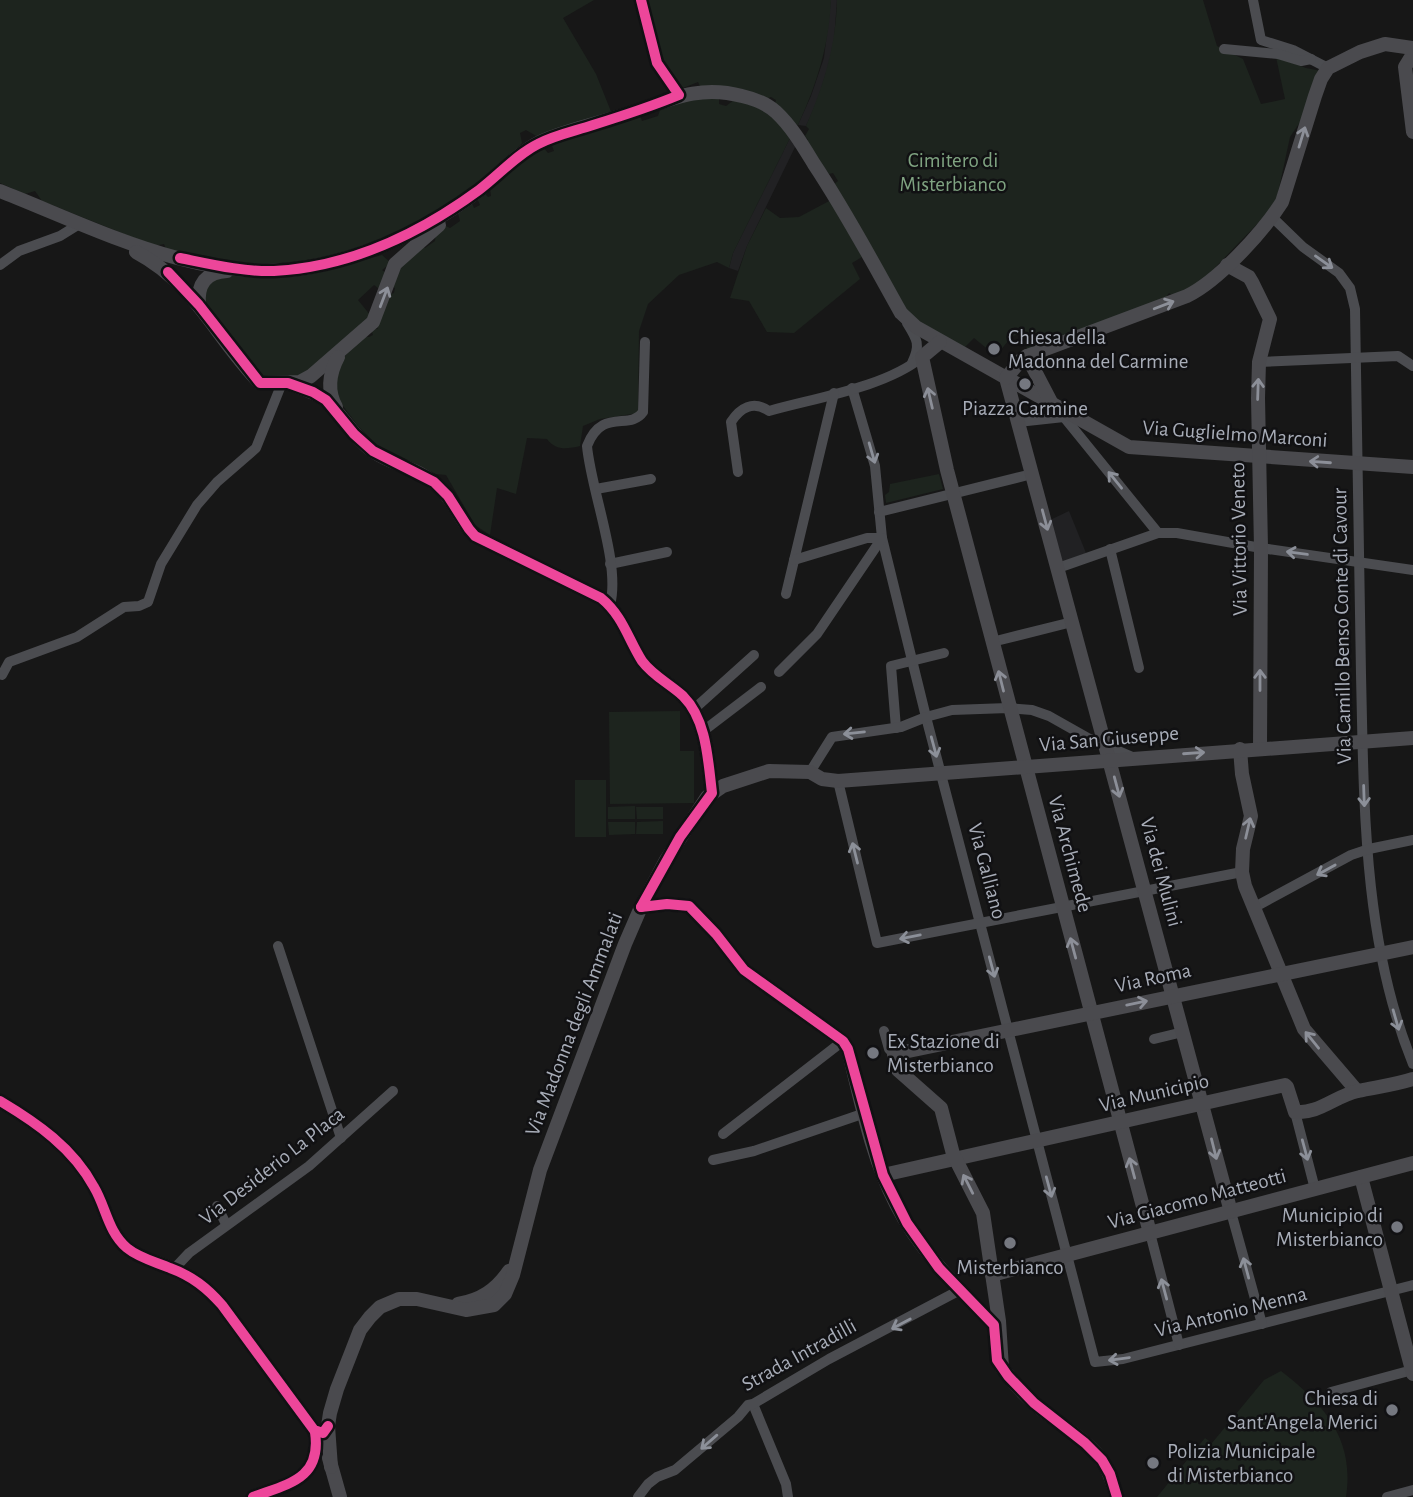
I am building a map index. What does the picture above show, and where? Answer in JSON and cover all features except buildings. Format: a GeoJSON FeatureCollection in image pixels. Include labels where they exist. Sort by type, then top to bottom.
{"type":"FeatureCollection","features":[{"type":"Feature","properties":{"kind":"street"},"geometry":{"type":"LineString","coordinates":[[641,0],[657,63],[678,95]]}},
{"type":"Feature","properties":{"kind":"street"},"geometry":{"type":"LineString","coordinates":[[1253,0],[1261,40],[1293,50],[1328,68]]}},
{"type":"Feature","properties":{"kind":"street"},"geometry":{"type":"LineString","coordinates":[[1003,376],[1021,359],[1187,296],[1206,285],[1272,217],[1282,202],[1315,96],[1328,68],[1360,52],[1385,44],[1413,48]]}},
{"type":"Feature","properties":{"kind":"street"},"geometry":{"type":"LineString","coordinates":[[1224,49],[1278,54],[1301,61],[1311,59]]}},
{"type":"Feature","properties":{"kind":"street"},"geometry":{"type":"LineString","coordinates":[[1413,54],[1405,67],[1413,132]]}},
{"type":"Feature","properties":{"kind":"street"},"geometry":{"type":"LineString","coordinates":[[84,224],[168,272],[200,305],[260,383],[304,381],[373,322],[395,264],[510,163],[541,142],[641,110],[678,95],[728,92],[758,101],[776,112],[797,136],[836,197],[914,334],[919,364]]}},
{"type":"Feature","properties":{"kind":"street"},"geometry":{"type":"LineString","coordinates":[[200,305],[200,285],[208,276],[220,271],[273,271],[308,267],[368,252],[420,228],[480,189]]}},
{"type":"Feature","properties":{"kind":"street"},"geometry":{"type":"LineString","coordinates":[[0,191],[153,251],[243,270]]}},
{"type":"Feature","properties":{"kind":"street","name":"Via Camillo Benso Conte di Cavour"},"geometry":{"type":"LineString","coordinates":[[1272,217],[1303,247],[1339,273],[1347,282],[1355,309],[1362,741],[1366,829],[1382,953],[1395,1018],[1413,1064]]}},
{"type":"Feature","properties":{"kind":"street"},"geometry":{"type":"LineString","coordinates":[[0,265],[19,251],[84,224]]}},
{"type":"Feature","properties":{"kind":"street"},"geometry":{"type":"LineString","coordinates":[[368,252],[388,251],[395,264]]}},
{"type":"Feature","properties":{"kind":"street","name":"Via Vittorio Veneto"},"geometry":{"type":"LineString","coordinates":[[1227,265],[1249,277],[1269,319],[1259,362],[1260,748]]}},
{"type":"Feature","properties":{"kind":"street","name":"Via Guglielmo Marconi"},"geometry":{"type":"LineString","coordinates":[[901,313],[934,339],[1129,447],[1413,467]]}},
{"type":"Feature","properties":{"kind":"street"},"geometry":{"type":"LineString","coordinates":[[738,471],[731,422],[739,410],[753,405],[762,406],[769,411],[884,379],[919,364],[934,339]]}},
{"type":"Feature","properties":{"kind":"street"},"geometry":{"type":"LineString","coordinates":[[610,606],[614,592],[610,564],[587,446],[596,429],[602,425],[635,418],[643,412],[645,342]]}},
{"type":"Feature","properties":{"kind":"street"},"geometry":{"type":"LineString","coordinates":[[342,350],[330,374],[333,402],[342,419]]}},
{"type":"Feature","properties":{"kind":"street"},"geometry":{"type":"LineString","coordinates":[[1029,356],[1060,411],[1158,533]]}},
{"type":"Feature","properties":{"kind":"street"},"geometry":{"type":"LineString","coordinates":[[1259,362],[1356,360],[1398,356],[1413,366]]}},
{"type":"Feature","properties":{"kind":"street","name":"Via Archimede"},"geometry":{"type":"LineString","coordinates":[[919,364],[1179,1345]]}},
{"type":"Feature","properties":{"kind":"street","name":"Via dei Mulini"},"geometry":{"type":"LineString","coordinates":[[1003,376],[1058,568],[1262,1324]]}},
{"type":"Feature","properties":{"kind":"street"},"geometry":{"type":"LineString","coordinates":[[285,383],[313,392],[326,400],[354,434],[373,451],[433,482],[448,496],[475,536],[601,598],[625,624],[644,664],[694,709],[717,789],[680,837],[641,907]]}},
{"type":"Feature","properties":{"kind":"street"},"geometry":{"type":"LineString","coordinates":[[2,675],[9,662],[77,637],[124,607],[139,606],[148,601],[161,564],[197,505],[217,482],[256,448],[285,383]]}},
{"type":"Feature","properties":{"kind":"street","name":"Via Galliano"},"geometry":{"type":"LineString","coordinates":[[852,388],[875,466],[882,538],[926,717],[1095,1362]]}},
{"type":"Feature","properties":{"kind":"street"},"geometry":{"type":"LineString","coordinates":[[786,594],[834,393]]}},
{"type":"Feature","properties":{"kind":"street"},"geometry":{"type":"LineString","coordinates":[[1019,426],[1060,411]]}},
{"type":"Feature","properties":{"kind":"street"},"geometry":{"type":"LineString","coordinates":[[879,512],[1032,474]]}},
{"type":"Feature","properties":{"kind":"street"},"geometry":{"type":"LineString","coordinates":[[596,489],[651,479]]}},
{"type":"Feature","properties":{"kind":"street"},"geometry":{"type":"LineString","coordinates":[[1058,568],[1158,533],[1177,533],[1413,570]]}},
{"type":"Feature","properties":{"kind":"street"},"geometry":{"type":"LineString","coordinates":[[794,559],[867,538],[882,538]]}},
{"type":"Feature","properties":{"kind":"street"},"geometry":{"type":"LineString","coordinates":[[779,672],[817,634],[882,538]]}},
{"type":"Feature","properties":{"kind":"street"},"geometry":{"type":"LineString","coordinates":[[1110,549],[1139,668]]}},
{"type":"Feature","properties":{"kind":"street"},"geometry":{"type":"LineString","coordinates":[[610,564],[667,552]]}},
{"type":"Feature","properties":{"kind":"street"},"geometry":{"type":"LineString","coordinates":[[992,642],[1072,622]]}},
{"type":"Feature","properties":{"kind":"street"},"geometry":{"type":"LineString","coordinates":[[896,728],[891,666],[944,653]]}},
{"type":"Feature","properties":{"kind":"street"},"geometry":{"type":"LineString","coordinates":[[694,709],[754,655]]}},
{"type":"Feature","properties":{"kind":"street"},"geometry":{"type":"LineString","coordinates":[[702,732],[761,687]]}},
{"type":"Feature","properties":{"kind":"street"},"geometry":{"type":"LineString","coordinates":[[810,772],[832,737],[896,728],[952,710],[1032,710],[1049,716],[1108,752]]}},
{"type":"Feature","properties":{"kind":"street","name":"Via San Giuseppe"},"geometry":{"type":"LineString","coordinates":[[717,789],[769,771],[810,772],[822,779],[838,781],[1025,767],[1108,752],[1135,758],[1413,738]]}},
{"type":"Feature","properties":{"kind":"street"},"geometry":{"type":"LineString","coordinates":[[1240,750],[1251,816],[1243,849],[1242,872],[1253,908],[1304,1030],[1357,1091]]}},
{"type":"Feature","properties":{"kind":"street"},"geometry":{"type":"LineString","coordinates":[[838,781],[877,943],[1242,872]]}},
{"type":"Feature","properties":{"kind":"street"},"geometry":{"type":"LineString","coordinates":[[1253,908],[1351,855],[1413,840]]}},
{"type":"Feature","properties":{"kind":"street","name":"Via Madonna degli Ammalati"},"geometry":{"type":"LineString","coordinates":[[320,1426],[360,1330],[380,1307],[390,1301],[407,1298],[466,1310],[494,1305],[505,1294],[540,1170],[641,907],[667,904],[689,906],[716,934],[744,970],[842,1041]]}},
{"type":"Feature","properties":{"kind":"street"},"geometry":{"type":"LineString","coordinates":[[278,946],[341,1138]]}},
{"type":"Feature","properties":{"kind":"street","name":"Via Roma"},"geometry":{"type":"LineString","coordinates":[[898,1053],[1413,947]]}},
{"type":"Feature","properties":{"kind":"street"},"geometry":{"type":"LineString","coordinates":[[884,1031],[889,1049],[898,1053],[898,1070],[941,1108],[956,1160],[983,1213],[999,1321],[1002,1368]]}},
{"type":"Feature","properties":{"kind":"street"},"geometry":{"type":"LineString","coordinates":[[1154,1039],[1183,1032]]}},
{"type":"Feature","properties":{"kind":"street"},"geometry":{"type":"LineString","coordinates":[[723,1134],[842,1041],[848,1049],[883,1175],[895,1202],[923,1248],[994,1325],[997,1360],[1002,1368],[1034,1403],[1085,1443],[1102,1460],[1110,1474],[1116,1497]]}},
{"type":"Feature","properties":{"kind":"street"},"geometry":{"type":"LineString","coordinates":[[1315,1189],[1295,1112],[1318,1110],[1333,1100],[1357,1091],[1413,1079]]}},
{"type":"Feature","properties":{"kind":"street","name":"Via Municipio"},"geometry":{"type":"LineString","coordinates":[[883,1175],[1285,1086],[1295,1112]]}},
{"type":"Feature","properties":{"kind":"street","name":"Via Desiderio La Placa"},"geometry":{"type":"LineString","coordinates":[[174,1269],[189,1253],[214,1237],[226,1224],[309,1166],[393,1091]]}},
{"type":"Feature","properties":{"kind":"street"},"geometry":{"type":"LineString","coordinates":[[0,1101],[42,1127],[85,1173],[99,1196],[112,1230],[122,1243],[136,1255],[194,1279],[221,1304],[299,1410],[320,1426],[340,1497]]}},
{"type":"Feature","properties":{"kind":"street"},"geometry":{"type":"LineString","coordinates":[[713,1160],[754,1151],[865,1113]]}},
{"type":"Feature","properties":{"kind":"street","name":"Via Giacomo Matteotti"},"geometry":{"type":"LineString","coordinates":[[992,1275],[1413,1163]]}},
{"type":"Feature","properties":{"kind":"street"},"geometry":{"type":"LineString","coordinates":[[1331,1392],[1413,1372],[1361,1177]]}},
{"type":"Feature","properties":{"kind":"street"},"geometry":{"type":"LineString","coordinates":[[217,1206],[226,1224]]}},
{"type":"Feature","properties":{"kind":"street","name":"Via Antonio Menna"},"geometry":{"type":"LineString","coordinates":[[1095,1362],[1123,1359],[1375,1295],[1393,1298],[1410,1286]]}},
{"type":"Feature","properties":{"kind":"street","name":"Strada Intradilli"},"geometry":{"type":"LineString","coordinates":[[638,1497],[648,1483],[675,1470],[738,1417],[748,1405],[960,1290]]}},
{"type":"Feature","properties":{"kind":"street"},"geometry":{"type":"LineString","coordinates":[[753,1404],[784,1477],[788,1497]]}},
{"type":"Feature","properties":{"kind":"street"},"geometry":{"type":"LineString","coordinates":[[253,1497],[307,1473],[316,1449],[320,1426]]}},
{"type":"Feature","properties":{"kind":"street"},"geometry":{"type":"LineString","coordinates":[[1387,1497],[1413,1490]]}},
{"type":"Feature","properties":{"kind":"shaded area"},"geometry":{"type":"Polygon","coordinates":[[[831,0],[837,0],[830,60],[806,126],[798,125],[824,58],[831,0]]]}},
{"type":"Feature","properties":{"kind":"shaded area"},"geometry":{"type":"Polygon","coordinates":[[[791,136],[797,143],[747,246],[738,271],[729,268],[733,253],[791,136]]]}},
{"type":"Feature","properties":{"kind":"shaded area"},"geometry":{"type":"Polygon","coordinates":[[[1069,511],[1086,553],[1062,562],[1050,520],[1069,511]]]}},
{"type":"Feature","properties":{"kind":"green space"},"geometry":{"type":"Polygon","coordinates":[[[0,0],[594,0],[563,18],[596,74],[612,114],[538,137],[526,130],[520,133],[522,143],[515,151],[468,190],[405,229],[356,249],[331,256],[278,263],[240,264],[218,261],[166,249],[164,244],[154,246],[42,201],[35,191],[25,194],[0,183],[0,0]]]}},
{"type":"Feature","properties":{"kind":"green space"},"geometry":{"type":"Polygon","coordinates":[[[647,0],[831,0],[828,33],[821,64],[798,125],[790,120],[771,97],[766,99],[701,88],[698,82],[683,88],[663,64],[647,0]]]}},
{"type":"Feature","properties":{"kind":"green space","name":"Cimitero di Misterbianco"},"geometry":{"type":"Polygon","coordinates":[[[837,0],[1203,0],[1217,46],[1243,59],[1261,104],[1285,99],[1276,57],[1321,71],[1302,119],[1290,137],[1276,202],[1202,281],[1173,296],[1169,293],[1164,300],[1028,351],[1021,334],[1012,336],[996,356],[974,338],[963,349],[908,314],[834,184],[838,181],[833,173],[829,174],[806,142],[808,140],[805,136],[809,129],[806,126],[831,49],[837,0]]]}},
{"type":"Feature","properties":{"kind":"green space"},"geometry":{"type":"Polygon","coordinates":[[[719,96],[719,104],[726,106],[734,100],[759,109],[791,136],[733,253],[729,268],[717,262],[679,275],[648,304],[639,331],[638,413],[600,419],[583,426],[580,446],[562,448],[554,446],[547,439],[527,438],[516,494],[497,488],[490,535],[475,525],[446,475],[436,474],[377,445],[358,426],[337,398],[334,389],[338,363],[364,336],[373,335],[371,329],[378,329],[375,325],[394,293],[395,288],[392,286],[398,267],[422,245],[425,248],[435,241],[436,232],[444,225],[450,228],[460,221],[458,213],[472,203],[474,208],[480,205],[477,198],[484,193],[488,197],[491,196],[490,188],[534,151],[543,147],[548,153],[554,151],[551,143],[640,115],[642,121],[658,116],[661,107],[677,102],[719,96]]]}},
{"type":"Feature","properties":{"kind":"green space"},"geometry":{"type":"Polygon","coordinates":[[[831,200],[862,257],[852,263],[860,279],[794,333],[767,332],[749,301],[730,298],[747,246],[766,208],[780,218],[799,217],[831,200]]]}},
{"type":"Feature","properties":{"kind":"green space"},"geometry":{"type":"Polygon","coordinates":[[[382,255],[391,263],[382,270],[387,274],[382,291],[374,285],[358,300],[371,316],[304,377],[263,378],[205,304],[203,287],[217,275],[331,269],[382,255]]]}},
{"type":"Feature","properties":{"kind":"green space"},"geometry":{"type":"Polygon","coordinates":[[[939,474],[943,489],[886,503],[885,495],[889,492],[890,484],[939,474]]]}},
{"type":"Feature","properties":{"kind":"green space"},"geometry":{"type":"Polygon","coordinates":[[[680,711],[680,751],[694,751],[694,803],[610,804],[609,712],[680,711]]]}},
{"type":"Feature","properties":{"kind":"green space"},"geometry":{"type":"Polygon","coordinates":[[[575,780],[606,780],[606,837],[575,837],[575,780]]]}},
{"type":"Feature","properties":{"kind":"green space"},"geometry":{"type":"Polygon","coordinates":[[[635,806],[635,819],[608,819],[608,807],[635,806]]]}},
{"type":"Feature","properties":{"kind":"green space"},"geometry":{"type":"Polygon","coordinates":[[[636,807],[663,807],[663,819],[637,819],[636,807]]]}},
{"type":"Feature","properties":{"kind":"green space"},"geometry":{"type":"Polygon","coordinates":[[[663,821],[663,834],[636,834],[637,822],[663,821]]]}},
{"type":"Feature","properties":{"kind":"green space"},"geometry":{"type":"Polygon","coordinates":[[[608,822],[635,822],[635,834],[609,835],[608,822]]]}},
{"type":"Feature","properties":{"kind":"green space"},"geometry":{"type":"Polygon","coordinates":[[[1281,1371],[1311,1396],[1341,1440],[1348,1476],[1346,1497],[1157,1497],[1205,1438],[1212,1443],[1264,1380],[1281,1371]]]}},
{"type":"Feature","properties":{"kind":"cycle path"},"geometry":{"type":"LineString","coordinates":[[180,258],[239,269],[274,271],[330,263],[356,255],[382,246],[432,221],[479,190],[515,159],[538,144],[679,95],[657,63],[641,0]]}},
{"type":"Feature","properties":{"kind":"cycle path"},"geometry":{"type":"LineString","coordinates":[[168,272],[199,305],[260,383],[288,383],[326,400],[354,434],[373,451],[434,482],[448,496],[475,536],[601,598],[620,620],[646,666],[683,696],[691,706],[702,729],[712,793],[680,837],[641,907]]}},
{"type":"Feature","properties":{"kind":"cycle path"},"geometry":{"type":"LineString","coordinates":[[641,907],[667,904],[689,906],[716,934],[744,970],[843,1041],[848,1049],[883,1175],[907,1223],[939,1268],[994,1325],[997,1360],[1008,1376],[1034,1403],[1085,1443],[1102,1460],[1110,1474],[1117,1497]]}},
{"type":"Feature","properties":{"kind":"cycle path"},"geometry":{"type":"LineString","coordinates":[[0,1101],[53,1138],[76,1160],[94,1187],[111,1227],[127,1248],[185,1275],[205,1288],[222,1305],[314,1430],[323,1433],[328,1426]]}},
{"type":"Feature","properties":{"kind":"cycle path"},"geometry":{"type":"LineString","coordinates":[[253,1497],[290,1483],[308,1470],[316,1448],[315,1432]]}},
{"type":"Feature","properties":{"kind":"place","name":"Chiesa della Madonna del Carmine"},"geometry":{"type":"Point","coordinates":[994,349]}},
{"type":"Feature","properties":{"kind":"place","name":"Piazza Carmine"},"geometry":{"type":"Point","coordinates":[1025,384]}},
{"type":"Feature","properties":{"kind":"place","name":"Ex Stazione di Misterbianco"},"geometry":{"type":"Point","coordinates":[873,1053]}},
{"type":"Feature","properties":{"kind":"place","name":"Municipio di Misterbianco"},"geometry":{"type":"Point","coordinates":[1397,1227]}},
{"type":"Feature","properties":{"kind":"place","name":"Misterbianco"},"geometry":{"type":"Point","coordinates":[1010,1243]}},
{"type":"Feature","properties":{"kind":"place","name":"Chiesa di Sant'Angela Merici"},"geometry":{"type":"Point","coordinates":[1392,1410]}},
{"type":"Feature","properties":{"kind":"place","name":"Polizia Municipale di Misterbianco"},"geometry":{"type":"Point","coordinates":[1153,1463]}}]}
